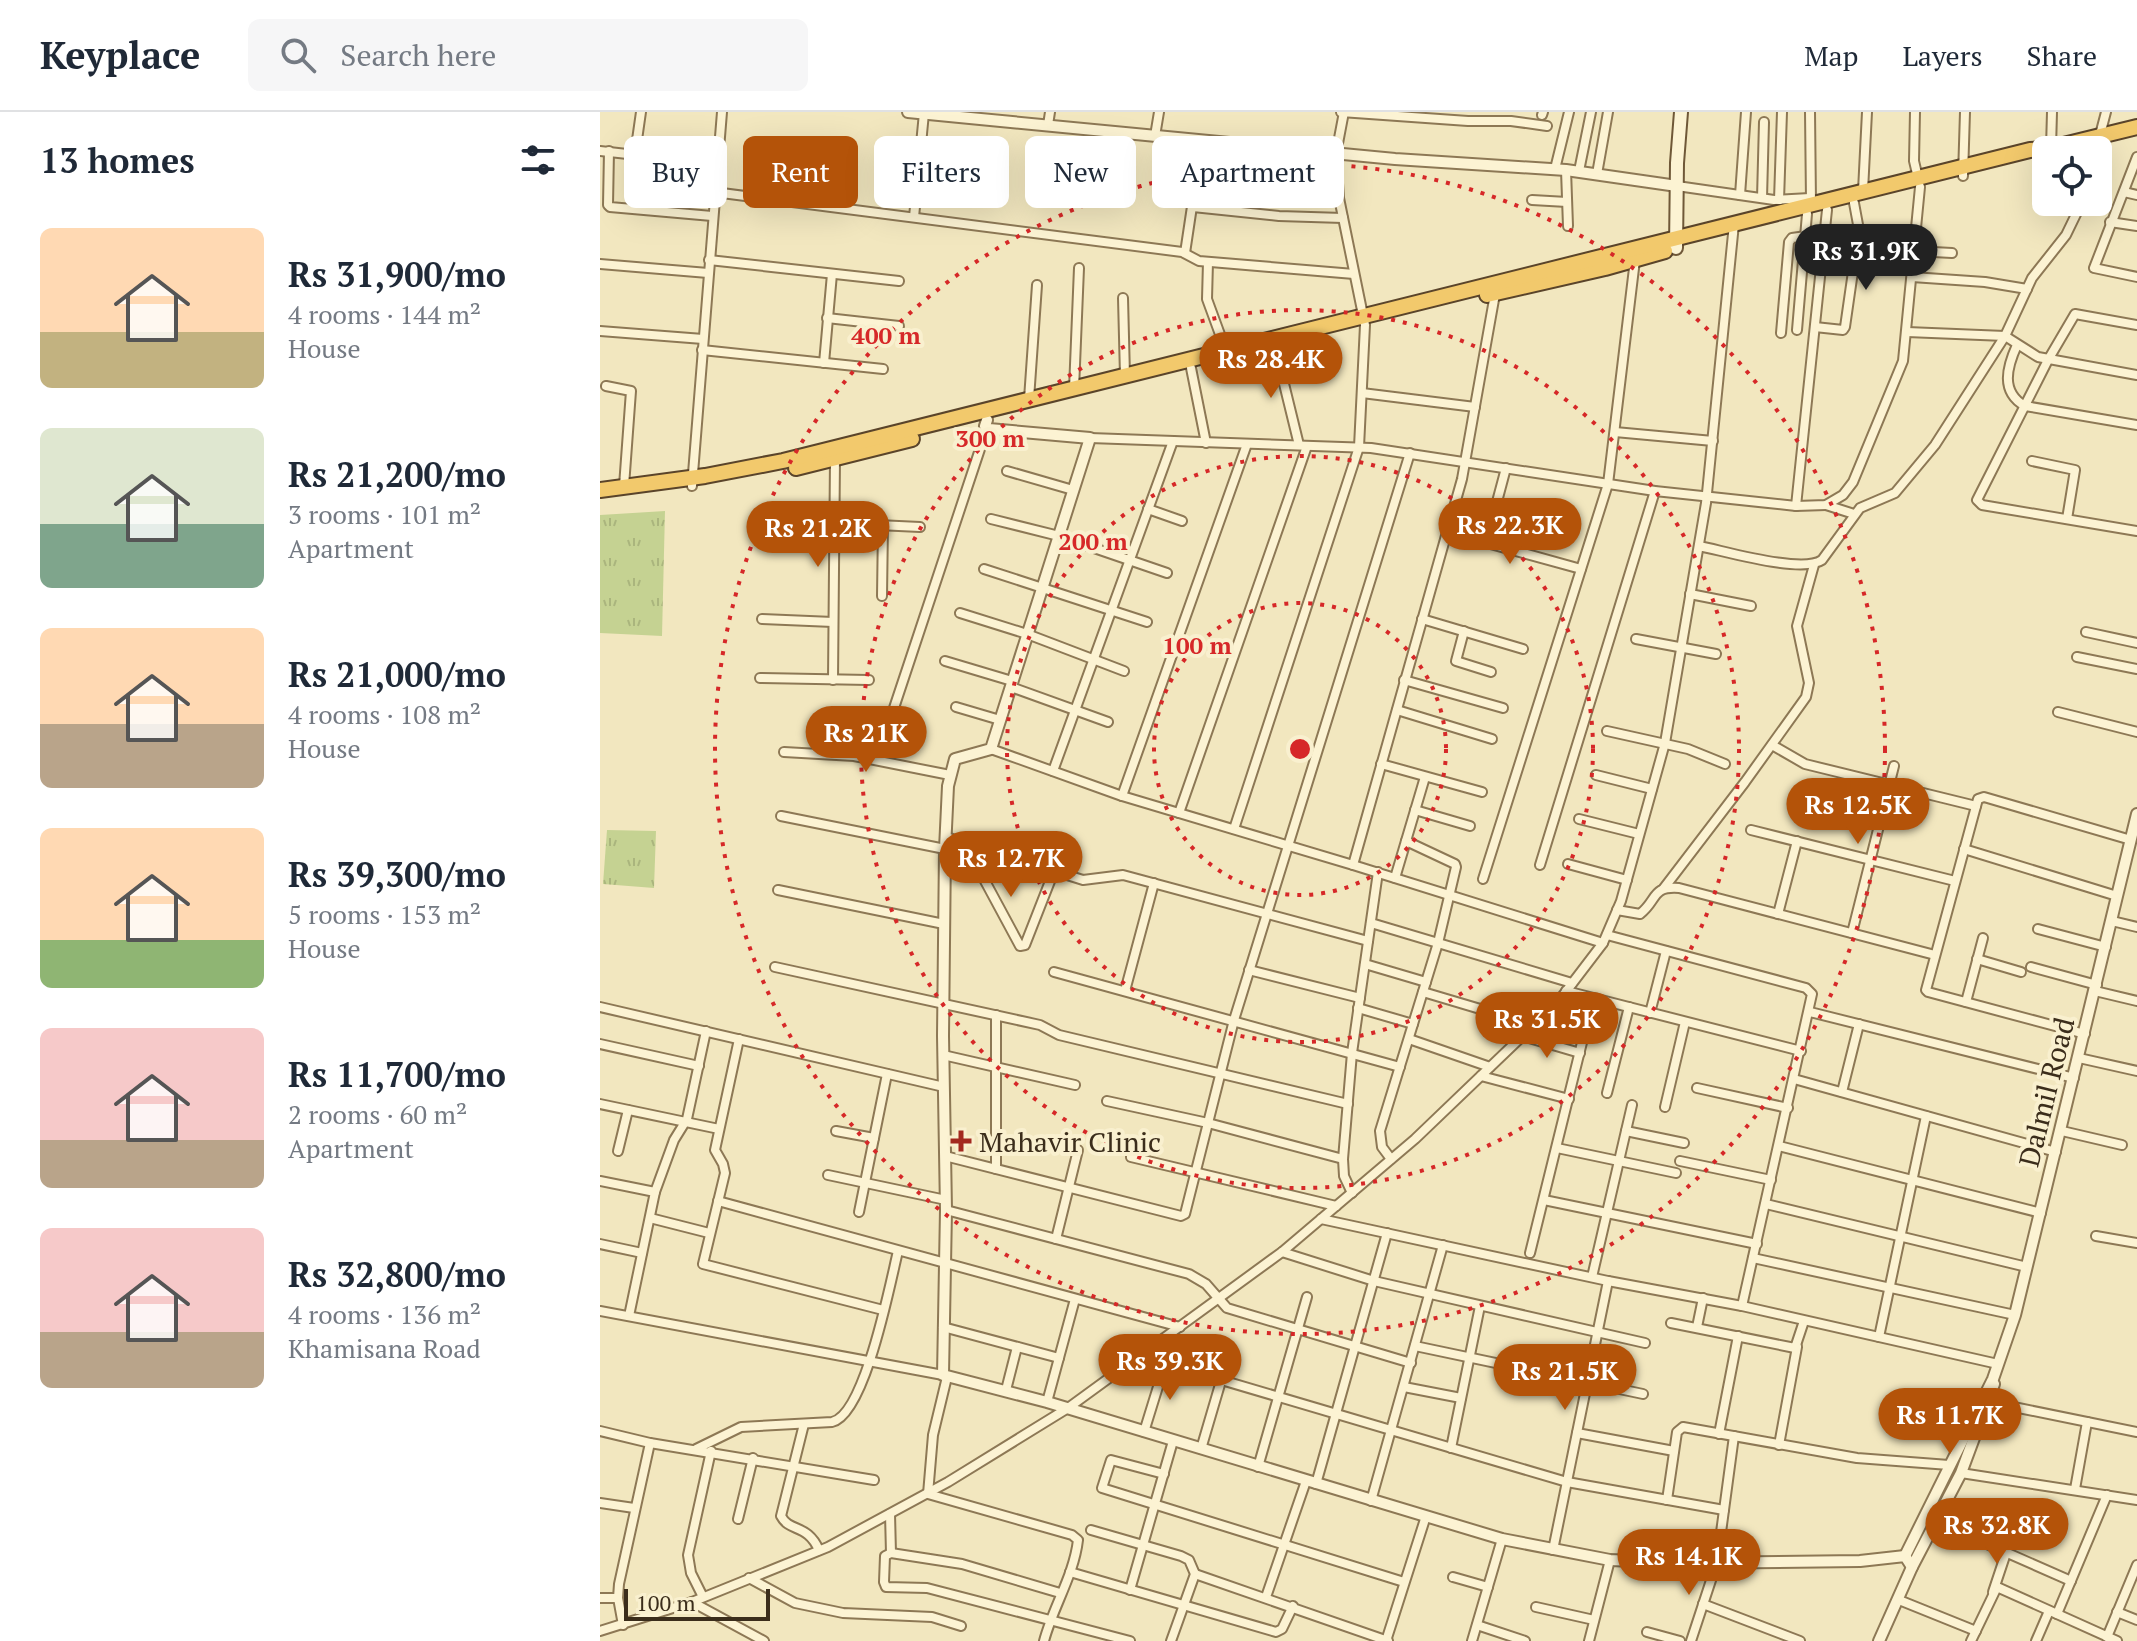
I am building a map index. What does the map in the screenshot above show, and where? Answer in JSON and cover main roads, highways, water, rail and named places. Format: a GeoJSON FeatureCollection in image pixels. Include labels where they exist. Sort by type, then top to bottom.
{"type":"FeatureCollection","features":[{"type":"Feature","properties":{"kind":"highway"},"geometry":{"type":"LineString","coordinates":[[2112,136],[2137,127]]}},
{"type":"Feature","properties":{"kind":"highway"},"geometry":{"type":"LineString","coordinates":[[600,497],[692,482],[1029,399],[1228,355],[1962,172],[2032,150]]}},
{"type":"Feature","properties":{"kind":"highway"},"geometry":{"type":"LineString","coordinates":[[1810,208],[1827,210],[1858,197]]}},
{"type":"Feature","properties":{"kind":"highway"},"geometry":{"type":"LineString","coordinates":[[600,490],[774,473],[835,459],[987,424],[1228,355],[1275,347],[1364,321],[1495,294],[1635,260],[1676,243]]}},
{"type":"Feature","properties":{"kind":"main road"},"geometry":{"type":"LineString","coordinates":[[1676,243],[1681,112]]}},
{"type":"Feature","properties":{"kind":"main road"},"geometry":{"type":"LineString","coordinates":[[1678,181],[1683,164],[1688,112]]}},
{"type":"Feature","properties":{"kind":"place","name":"Mahavir Clinic"},"geometry":{"type":"Point","coordinates":[961,1141]}}]}
